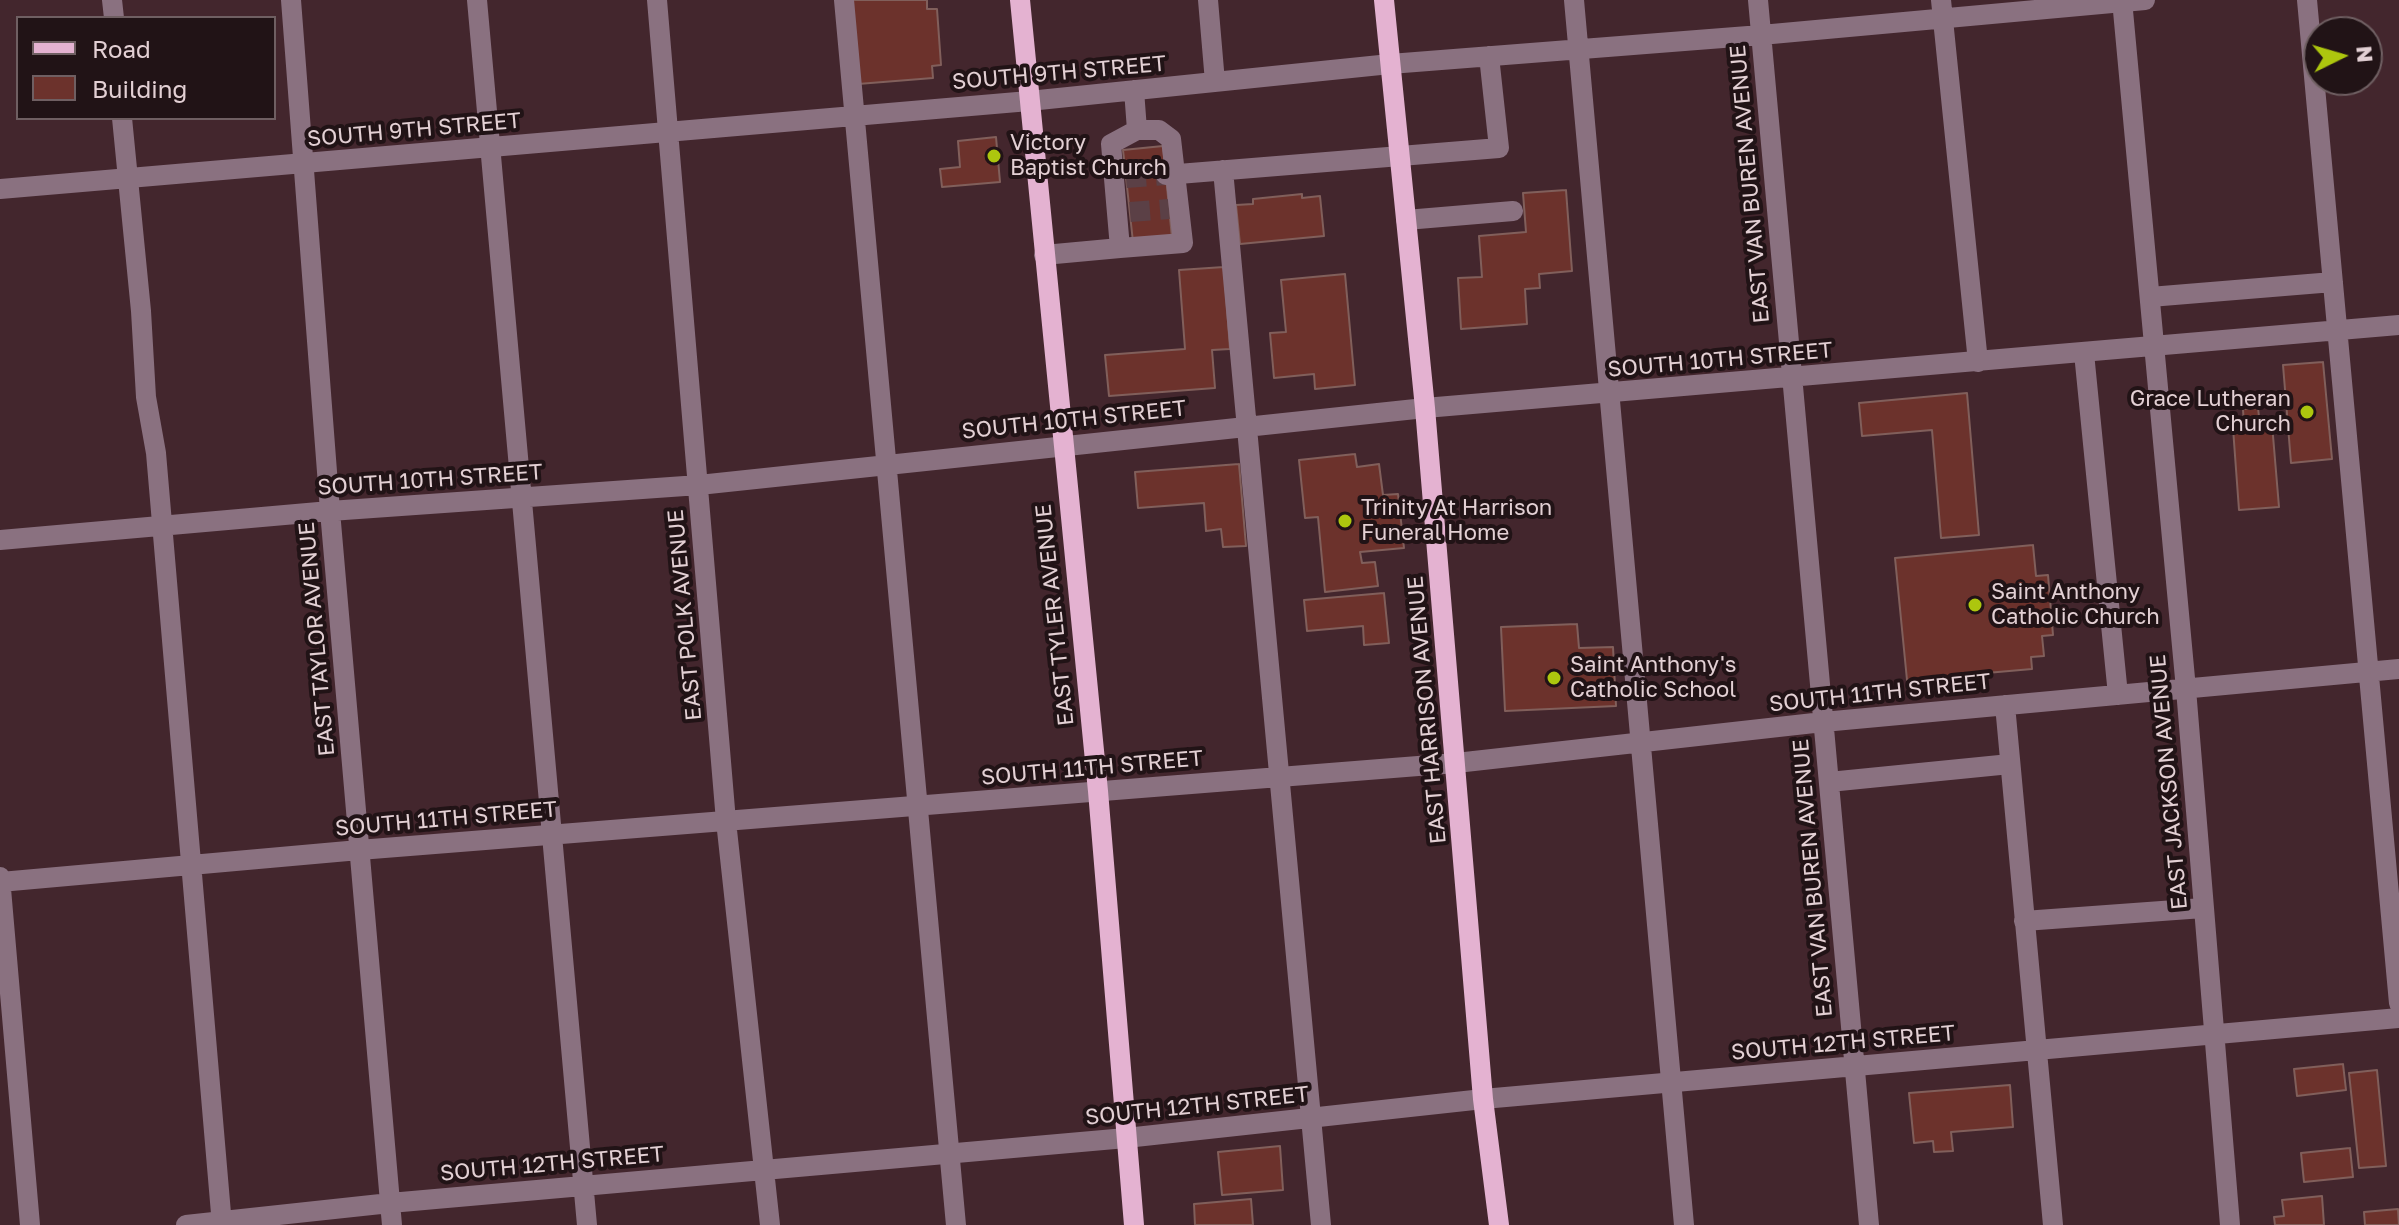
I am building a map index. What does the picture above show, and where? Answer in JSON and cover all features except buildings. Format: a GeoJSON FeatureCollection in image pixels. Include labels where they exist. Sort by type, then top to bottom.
{"type":"FeatureCollection","features":[{"type":"Feature","properties":{"kind":"main road","name":"EAST TYLER AVENUE"},"geometry":{"type":"LineString","coordinates":[[1020,0],[1098,791],[1134,1225]]}},
{"type":"Feature","properties":{"kind":"main road","name":"EAST HARRISON AVENUE"},"geometry":{"type":"LineString","coordinates":[[1384,0],[1425,408],[1483,1099],[1499,1225]]}},
{"type":"Feature","properties":{"kind":"street","name":"EAST TAYLOR AVENUE"},"geometry":{"type":"LineString","coordinates":[[291,0],[330,511],[392,1225]]}},
{"type":"Feature","properties":{"kind":"street"},"geometry":{"type":"LineString","coordinates":[[477,0],[587,1225]]}},
{"type":"Feature","properties":{"kind":"street","name":"EAST POLK AVENUE"},"geometry":{"type":"LineString","coordinates":[[657,0],[726,821],[770,1225]]}},
{"type":"Feature","properties":{"kind":"street"},"geometry":{"type":"LineString","coordinates":[[844,0],[956,1225]]}},
{"type":"Feature","properties":{"kind":"street"},"geometry":{"type":"LineString","coordinates":[[1208,0],[1215,82]]}},
{"type":"Feature","properties":{"kind":"street"},"geometry":{"type":"LineString","coordinates":[[1574,0],[1684,1225]]}},
{"type":"Feature","properties":{"kind":"street","name":"EAST VAN BUREN AVENUE"},"geometry":{"type":"LineString","coordinates":[[1758,0],[1869,1225]]}},
{"type":"Feature","properties":{"kind":"street","name":"SOUTH 9TH STREET"},"geometry":{"type":"LineString","coordinates":[[0,189],[1029,101],[1390,64],[1761,35],[1942,9],[2145,0]]}},
{"type":"Feature","properties":{"kind":"street"},"geometry":{"type":"LineString","coordinates":[[2307,0],[2399,1003]]}},
{"type":"Feature","properties":{"kind":"street","name":"EAST JACKSON AVENUE"},"geometry":{"type":"LineString","coordinates":[[2122,1],[2186,689],[2230,1225]]}},
{"type":"Feature","properties":{"kind":"street"},"geometry":{"type":"LineString","coordinates":[[1942,9],[1978,362]]}},
{"type":"Feature","properties":{"kind":"street"},"geometry":{"type":"LineString","coordinates":[[1170,174],[1499,148],[1489,56]]}},
{"type":"Feature","properties":{"kind":"street"},"geometry":{"type":"LineString","coordinates":[[1134,90],[1137,130]]}},
{"type":"Feature","properties":{"kind":"street"},"geometry":{"type":"LineString","coordinates":[[122,120],[146,397],[156,453],[222,1223]]}},
{"type":"Feature","properties":{"kind":"street"},"geometry":{"type":"LineString","coordinates":[[1044,255],[1183,243],[1170,174],[1171,139],[1159,130],[1137,130],[1111,144],[1120,178],[1124,213],[1120,248]]}},
{"type":"Feature","properties":{"kind":"street"},"geometry":{"type":"LineString","coordinates":[[1223,170],[1321,1225]]}},
{"type":"Feature","properties":{"kind":"street"},"geometry":{"type":"LineString","coordinates":[[1406,220],[1513,211]]}},
{"type":"Feature","properties":{"kind":"street"},"geometry":{"type":"LineString","coordinates":[[2150,297],[2333,282]]}},
{"type":"Feature","properties":{"kind":"street","name":"SOUTH 10TH STREET"},"geometry":{"type":"LineString","coordinates":[[0,540],[330,511],[699,485],[1425,408],[2399,325]]}},
{"type":"Feature","properties":{"kind":"street"},"geometry":{"type":"LineString","coordinates":[[2084,353],[2118,695]]}},
{"type":"Feature","properties":{"kind":"street","name":"SOUTH 11TH STREET"},"geometry":{"type":"LineString","coordinates":[[0,880],[1456,763],[1823,722],[2399,669]]}},
{"type":"Feature","properties":{"kind":"street"},"geometry":{"type":"LineString","coordinates":[[2005,705],[2053,1225]]}},
{"type":"Feature","properties":{"kind":"street"},"geometry":{"type":"LineString","coordinates":[[1829,782],[2010,764]]}},
{"type":"Feature","properties":{"kind":"street"},"geometry":{"type":"LineString","coordinates":[[0,880],[30,1225]]}},
{"type":"Feature","properties":{"kind":"street"},"geometry":{"type":"LineString","coordinates":[[2024,921],[2203,908]]}},
{"type":"Feature","properties":{"kind":"street","name":"SOUTH 12TH STREET"},"geometry":{"type":"LineString","coordinates":[[186,1225],[390,1203],[1126,1138],[1483,1099],[2399,1018]]}},
{"type":"Feature","properties":{"kind":"tunnel"},"geometry":{"type":"LineString","coordinates":[[1126,178],[1166,175]]}},
{"type":"Feature","properties":{"kind":"tunnel"},"geometry":{"type":"LineString","coordinates":[[1130,212],[1169,209]]}},
{"type":"Feature","properties":{"kind":"place","name":"Victory Baptist Church"},"geometry":{"type":"Point","coordinates":[994,156]}},
{"type":"Feature","properties":{"kind":"place","name":"Grace Lutheran Church"},"geometry":{"type":"Point","coordinates":[2307,412]}},
{"type":"Feature","properties":{"kind":"place","name":"Trinity At Harrison Funeral Home"},"geometry":{"type":"Point","coordinates":[1345,521]}},
{"type":"Feature","properties":{"kind":"place","name":"Saint Anthony Catholic Church"},"geometry":{"type":"Point","coordinates":[1975,605]}},
{"type":"Feature","properties":{"kind":"place","name":"Saint Anthony's Catholic School"},"geometry":{"type":"Point","coordinates":[1554,678]}}]}
